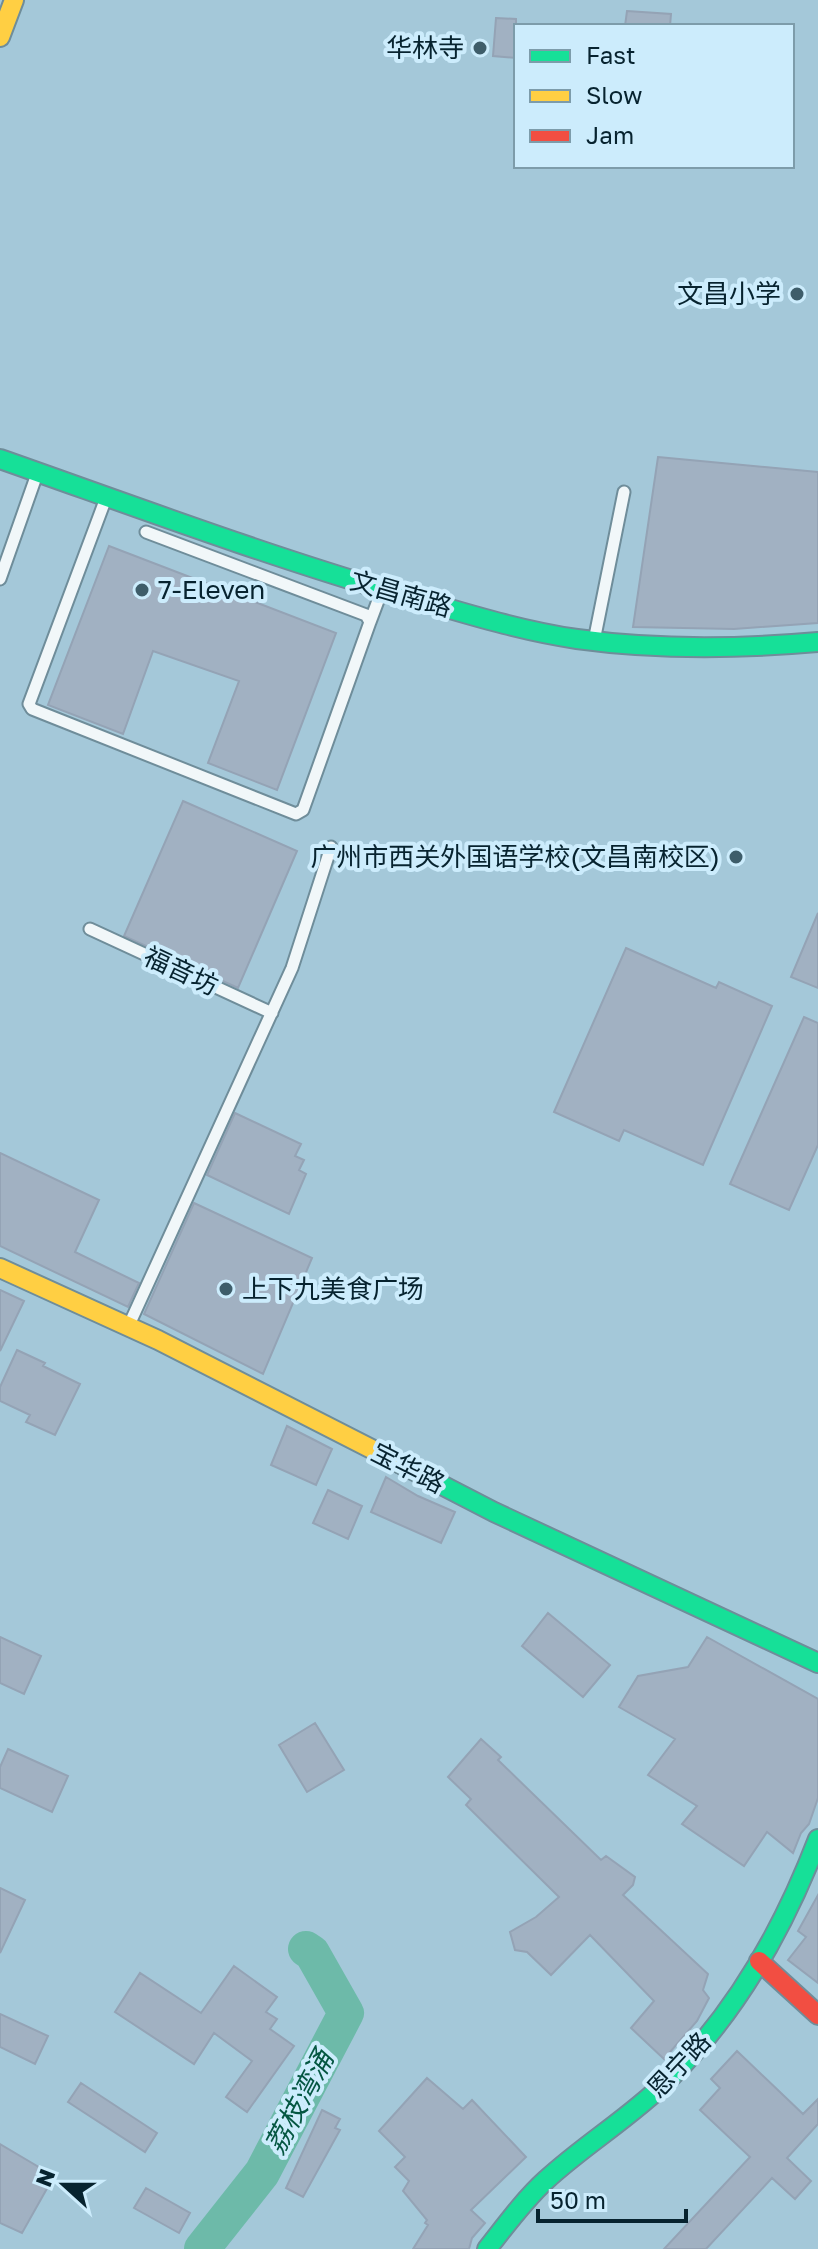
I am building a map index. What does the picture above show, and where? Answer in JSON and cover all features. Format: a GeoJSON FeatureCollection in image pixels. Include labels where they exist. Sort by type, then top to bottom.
{"type":"FeatureCollection","features":[{"type":"Feature","properties":{"kind":"street"},"geometry":{"type":"LineString","coordinates":[[0,37],[14,0]]}},
{"type":"Feature","properties":{"kind":"street","name":"文昌南路"},"geometry":{"type":"LineString","coordinates":[[0,459],[383,589],[522,628],[594,641],[689,646],[818,642]]}},
{"type":"Feature","properties":{"kind":"street","name":"宝华路"},"geometry":{"type":"LineString","coordinates":[[0,1268],[128,1325],[481,1506],[818,1663]]}},
{"type":"Feature","properties":{"kind":"street","name":"恩宁路"},"geometry":{"type":"LineString","coordinates":[[487,2249],[553,2173],[626,2118],[687,2060],[730,2006],[759,1961],[783,1919],[818,1839]]}},
{"type":"Feature","properties":{"kind":"street"},"geometry":{"type":"LineString","coordinates":[[759,1961],[818,2015]]}},
{"type":"Feature","properties":{"kind":"lane"},"geometry":{"type":"LineString","coordinates":[[0,579],[37,473]]}},
{"type":"Feature","properties":{"kind":"lane"},"geometry":{"type":"LineString","coordinates":[[594,641],[624,492]]}},
{"type":"Feature","properties":{"kind":"lane"},"geometry":{"type":"LineString","coordinates":[[106,497],[29,704],[32,709],[296,814],[303,810],[383,589]]}},
{"type":"Feature","properties":{"kind":"lane"},"geometry":{"type":"LineString","coordinates":[[146,532],[366,615],[370,622]]}},
{"type":"Feature","properties":{"kind":"lane"},"geometry":{"type":"LineString","coordinates":[[128,1325],[292,968],[331,847]]}},
{"type":"Feature","properties":{"kind":"lane","name":"福音坊"},"geometry":{"type":"LineString","coordinates":[[90,929],[272,1013]]}},
{"type":"Feature","properties":{"kind":"building"},"geometry":{"type":"Polygon","coordinates":[[[627,11],[671,14],[670,24],[625,24],[627,11]]]}},
{"type":"Feature","properties":{"kind":"building"},"geometry":{"type":"Polygon","coordinates":[[[496,18],[516,19],[514,58],[493,56],[496,18]]]}},
{"type":"Feature","properties":{"kind":"building"},"geometry":{"type":"Polygon","coordinates":[[[658,457],[818,472],[818,623],[734,629],[633,627],[658,457]]]}},
{"type":"Feature","properties":{"kind":"building"},"geometry":{"type":"Polygon","coordinates":[[[109,546],[336,633],[277,790],[208,763],[239,681],[153,651],[123,734],[48,705],[109,546]]]}},
{"type":"Feature","properties":{"kind":"building"},"geometry":{"type":"Polygon","coordinates":[[[183,801],[297,851],[238,988],[124,936],[183,801]]]}},
{"type":"Feature","properties":{"kind":"building"},"geometry":{"type":"Polygon","coordinates":[[[818,913],[818,988],[791,977],[818,913]]]}},
{"type":"Feature","properties":{"kind":"building"},"geometry":{"type":"Polygon","coordinates":[[[626,948],[716,988],[719,982],[772,1006],[703,1165],[624,1130],[619,1141],[554,1112],[626,948]]]}},
{"type":"Feature","properties":{"kind":"building"},"geometry":{"type":"Polygon","coordinates":[[[804,1017],[818,1023],[818,1145],[789,1210],[730,1184],[804,1017]]]}},
{"type":"Feature","properties":{"kind":"building"},"geometry":{"type":"Polygon","coordinates":[[[235,1113],[301,1144],[295,1156],[304,1160],[299,1170],[306,1174],[289,1214],[207,1175],[235,1113]]]}},
{"type":"Feature","properties":{"kind":"building"},"geometry":{"type":"Polygon","coordinates":[[[0,1153],[99,1200],[75,1252],[139,1283],[128,1307],[0,1246],[0,1153]]]}},
{"type":"Feature","properties":{"kind":"building","name":"上下九美食广场"},"geometry":{"type":"Polygon","coordinates":[[[194,1203],[312,1258],[263,1374],[144,1314],[194,1203]]]}},
{"type":"Feature","properties":{"kind":"building"},"geometry":{"type":"Polygon","coordinates":[[[0,1290],[24,1301],[0,1351],[0,1290]]]}},
{"type":"Feature","properties":{"kind":"building"},"geometry":{"type":"Polygon","coordinates":[[[17,1350],[80,1384],[55,1435],[26,1422],[30,1415],[0,1401],[0,1387],[17,1350]]]}},
{"type":"Feature","properties":{"kind":"building"},"geometry":{"type":"Polygon","coordinates":[[[287,1426],[332,1449],[316,1485],[271,1465],[287,1426]]]}},
{"type":"Feature","properties":{"kind":"building"},"geometry":{"type":"Polygon","coordinates":[[[386,1477],[418,1496],[455,1512],[441,1543],[371,1512],[386,1477]]]}},
{"type":"Feature","properties":{"kind":"building"},"geometry":{"type":"Polygon","coordinates":[[[328,1490],[362,1506],[348,1539],[313,1523],[328,1490]]]}},
{"type":"Feature","properties":{"kind":"building"},"geometry":{"type":"Polygon","coordinates":[[[548,1613],[610,1665],[583,1697],[522,1646],[548,1613]]]}},
{"type":"Feature","properties":{"kind":"building"},"geometry":{"type":"Polygon","coordinates":[[[0,1637],[41,1656],[24,1694],[0,1683],[0,1637]]]}},
{"type":"Feature","properties":{"kind":"building"},"geometry":{"type":"Polygon","coordinates":[[[707,1637],[818,1699],[818,1798],[809,1824],[801,1833],[793,1853],[767,1832],[744,1866],[682,1824],[697,1806],[648,1775],[675,1739],[619,1707],[638,1676],[688,1667],[707,1637]]]}},
{"type":"Feature","properties":{"kind":"building"},"geometry":{"type":"Polygon","coordinates":[[[315,1723],[344,1770],[307,1792],[279,1745],[315,1723]]]}},
{"type":"Feature","properties":{"kind":"building"},"geometry":{"type":"Polygon","coordinates":[[[481,1739],[501,1757],[498,1760],[601,1860],[606,1856],[635,1877],[633,1885],[623,1895],[708,1974],[703,1990],[709,1998],[697,2021],[664,2059],[631,2028],[654,2001],[590,1935],[551,1975],[527,1952],[515,1950],[510,1932],[536,1917],[559,1897],[466,1805],[471,1799],[448,1777],[481,1739]]]}},
{"type":"Feature","properties":{"kind":"building"},"geometry":{"type":"Polygon","coordinates":[[[8,1749],[68,1776],[52,1812],[0,1788],[0,1767],[8,1749]]]}},
{"type":"Feature","properties":{"kind":"building"},"geometry":{"type":"Polygon","coordinates":[[[0,1888],[25,1900],[0,1953],[0,1888]]]}},
{"type":"Feature","properties":{"kind":"building"},"geometry":{"type":"Polygon","coordinates":[[[818,1895],[818,1983],[788,1960],[806,1937],[798,1931],[818,1895]]]}},
{"type":"Feature","properties":{"kind":"building"},"geometry":{"type":"Polygon","coordinates":[[[234,1966],[277,1997],[266,2012],[277,2019],[270,2029],[294,2046],[247,2112],[226,2097],[252,2061],[214,2033],[194,2064],[115,2012],[140,1973],[201,2013],[234,1966]]]}},
{"type":"Feature","properties":{"kind":"building"},"geometry":{"type":"Polygon","coordinates":[[[0,2014],[48,2036],[35,2064],[0,2047],[0,2014]]]}},
{"type":"Feature","properties":{"kind":"building"},"geometry":{"type":"Polygon","coordinates":[[[737,2051],[803,2114],[818,2099],[818,2124],[787,2158],[811,2181],[795,2199],[772,2178],[706,2249],[664,2249],[750,2157],[700,2110],[720,2088],[711,2079],[737,2051]]]}},
{"type":"Feature","properties":{"kind":"building"},"geometry":{"type":"Polygon","coordinates":[[[427,2078],[463,2109],[472,2100],[526,2157],[471,2210],[485,2223],[472,2238],[469,2249],[413,2249],[428,2225],[425,2223],[427,2220],[403,2191],[409,2181],[395,2167],[405,2157],[379,2131],[427,2078]]]}},
{"type":"Feature","properties":{"kind":"building"},"geometry":{"type":"Polygon","coordinates":[[[81,2083],[157,2133],[145,2152],[68,2102],[81,2083]]]}},
{"type":"Feature","properties":{"kind":"building"},"geometry":{"type":"Polygon","coordinates":[[[322,2110],[340,2119],[335,2128],[340,2130],[303,2197],[286,2188],[322,2110]]]}},
{"type":"Feature","properties":{"kind":"building"},"geometry":{"type":"Polygon","coordinates":[[[0,2144],[54,2176],[22,2233],[0,2223],[0,2144]]]}},
{"type":"Feature","properties":{"kind":"building"},"geometry":{"type":"Polygon","coordinates":[[[146,2188],[190,2213],[179,2233],[134,2208],[146,2188]]]}},
{"type":"Feature","properties":{"kind":"waterway","name":"荔枝湾涌"},"geometry":{"type":"LineString","coordinates":[[202,2249],[262,2173],[346,2013],[312,1953],[306,1949]]}},
{"type":"Feature","properties":{"kind":"traffic: fast"},"geometry":{"type":"LineString","coordinates":[[0,459],[345,578],[531,630],[607,643],[667,647],[818,642]]}},
{"type":"Feature","properties":{"kind":"traffic: fast"},"geometry":{"type":"LineString","coordinates":[[401,1464],[494,1512],[818,1663]]}},
{"type":"Feature","properties":{"kind":"traffic: fast"},"geometry":{"type":"LineString","coordinates":[[487,2249],[538,2188],[654,2093],[716,2026],[774,1936],[818,1839]]}},
{"type":"Feature","properties":{"kind":"traffic: slow"},"geometry":{"type":"LineString","coordinates":[[0,37],[14,0]]}},
{"type":"Feature","properties":{"kind":"traffic: slow"},"geometry":{"type":"LineString","coordinates":[[0,1268],[158,1340],[401,1464]]}},
{"type":"Feature","properties":{"kind":"traffic: jam"},"geometry":{"type":"LineString","coordinates":[[759,1961],[818,2015]]}},
{"type":"Feature","properties":{"kind":"place","name":"华林寺"},"geometry":{"type":"Point","coordinates":[480,48]}},
{"type":"Feature","properties":{"kind":"place","name":"文昌小学"},"geometry":{"type":"Point","coordinates":[797,294]}},
{"type":"Feature","properties":{"kind":"place","name":"7-Eleven"},"geometry":{"type":"Point","coordinates":[142,590]}},
{"type":"Feature","properties":{"kind":"place","name":"广州市西关外国语学校(文昌南校区)"},"geometry":{"type":"Point","coordinates":[736,857]}},
{"type":"Feature","properties":{"kind":"place","name":"上下九美食广场"},"geometry":{"type":"Point","coordinates":[226,1289]}}]}
